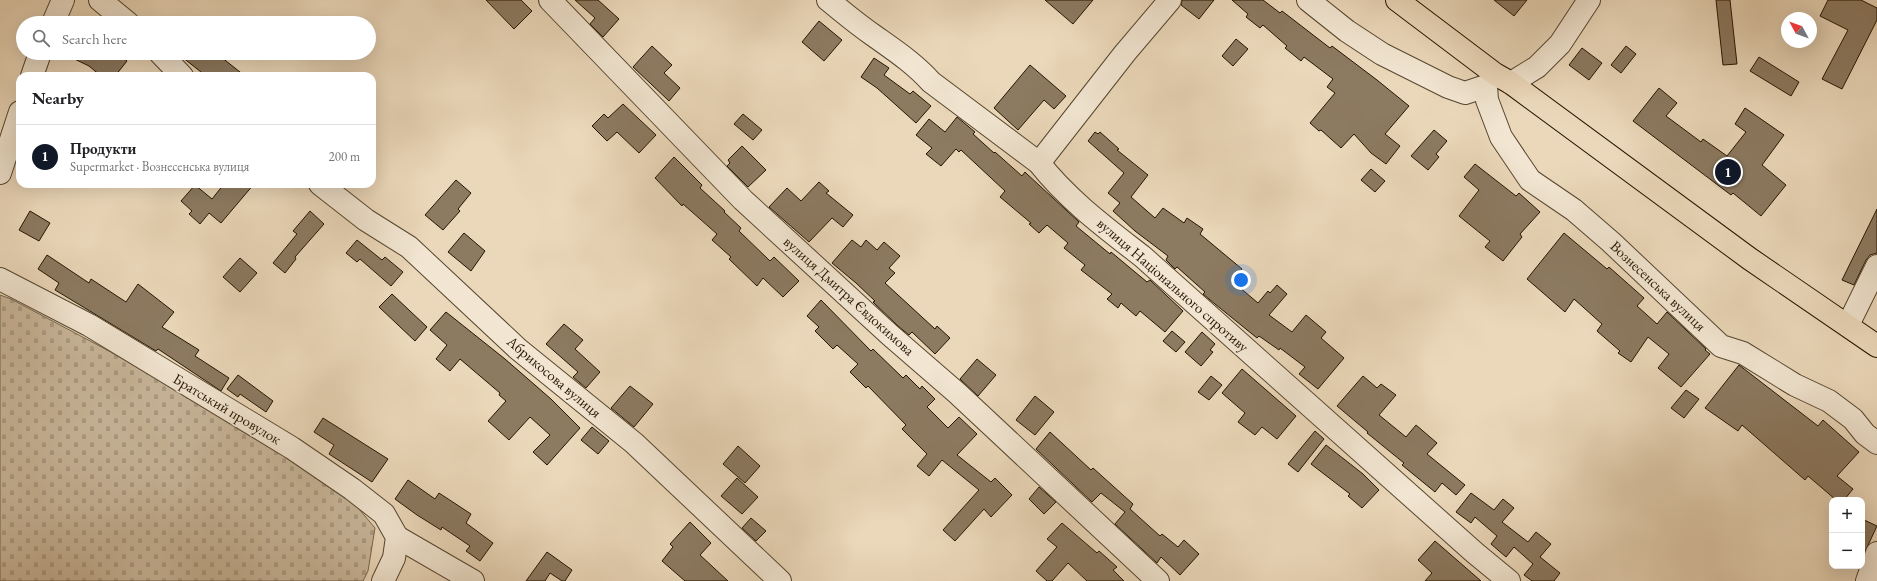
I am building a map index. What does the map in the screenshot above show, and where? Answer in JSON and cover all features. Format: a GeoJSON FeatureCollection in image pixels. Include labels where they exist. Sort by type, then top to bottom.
{"type":"FeatureCollection","features":[{"type":"Feature","properties":{"kind":"main road"},"geometry":{"type":"LineString","coordinates":[[1397,0],[1497,81],[1877,346]]}},
{"type":"Feature","properties":{"kind":"street"},"geometry":{"type":"LineString","coordinates":[[56,16],[62,0]]}},
{"type":"Feature","properties":{"kind":"street"},"geometry":{"type":"LineString","coordinates":[[100,0],[119,16]]}},
{"type":"Feature","properties":{"kind":"street","name":"вулиця Дмитра Євдокимова"},"geometry":{"type":"LineString","coordinates":[[550,0],[743,200],[890,335],[957,393],[1158,581]]}},
{"type":"Feature","properties":{"kind":"street","name":"вулиця Національного спротиву"},"geometry":{"type":"LineString","coordinates":[[828,0],[872,35],[898,52],[920,70],[931,82],[1039,163],[1052,181],[1088,213],[1143,257],[1366,454],[1475,553],[1509,581]]}},
{"type":"Feature","properties":{"kind":"street"},"geometry":{"type":"LineString","coordinates":[[1039,163],[1125,54],[1170,0]]}},
{"type":"Feature","properties":{"kind":"street"},"geometry":{"type":"LineString","coordinates":[[1308,0],[1347,31],[1382,54],[1448,87],[1465,93],[1537,67],[1560,44],[1589,0]]}},
{"type":"Feature","properties":{"kind":"street"},"geometry":{"type":"LineString","coordinates":[[33,72],[38,60]]}},
{"type":"Feature","properties":{"kind":"street"},"geometry":{"type":"LineString","coordinates":[[167,60],[178,72]]}},
{"type":"Feature","properties":{"kind":"street","name":"Вознесенська вулиця"},"geometry":{"type":"LineString","coordinates":[[1497,81],[1487,100],[1500,137],[1530,180],[1585,219],[1721,346],[1743,353],[1795,385],[1829,401],[1853,419],[1865,434],[1877,443]]}},
{"type":"Feature","properties":{"kind":"street"},"geometry":{"type":"LineString","coordinates":[[0,173],[16,124]]}},
{"type":"Feature","properties":{"kind":"street","name":"Абрикосова вулиця"},"geometry":{"type":"LineString","coordinates":[[325,188],[366,220],[409,247],[518,349],[634,443],[780,581]]}},
{"type":"Feature","properties":{"kind":"street"},"geometry":{"type":"LineString","coordinates":[[1848,325],[1877,266]]}},
{"type":"Feature","properties":{"kind":"street","name":"Братський провулок"},"geometry":{"type":"LineString","coordinates":[[0,279],[89,325],[292,448],[352,489],[384,514],[397,537]]}},
{"type":"Feature","properties":{"kind":"street"},"geometry":{"type":"LineString","coordinates":[[383,581],[394,558],[397,537],[473,581]]}},
{"type":"Feature","properties":{"kind":"street"},"geometry":{"type":"LineString","coordinates":[[1867,581],[1877,553]]}},
{"type":"Feature","properties":{"kind":"green space"},"geometry":{"type":"Polygon","coordinates":[[[0,295],[11,299],[109,351],[183,394],[268,440],[348,496],[375,528],[368,571],[363,581],[0,581],[0,295]]]}},
{"type":"Feature","properties":{"kind":"building"},"geometry":{"type":"Polygon","coordinates":[[[486,0],[521,0],[532,11],[514,29],[486,0]]]}},
{"type":"Feature","properties":{"kind":"building"},"geometry":{"type":"Polygon","coordinates":[[[575,0],[598,0],[619,19],[603,37],[590,24],[595,18],[575,0]]]}},
{"type":"Feature","properties":{"kind":"building"},"geometry":{"type":"Polygon","coordinates":[[[1045,0],[1093,0],[1073,24],[1045,0]]]}},
{"type":"Feature","properties":{"kind":"building"},"geometry":{"type":"Polygon","coordinates":[[[1182,0],[1214,0],[1199,19],[1181,5],[1182,0]]]}},
{"type":"Feature","properties":{"kind":"building"},"geometry":{"type":"Polygon","coordinates":[[[1232,0],[1263,0],[1280,13],[1282,11],[1330,48],[1332,46],[1409,106],[1385,134],[1400,146],[1386,164],[1371,153],[1354,134],[1341,148],[1321,130],[1319,131],[1310,123],[1335,93],[1327,87],[1333,79],[1304,57],[1301,61],[1285,48],[1287,46],[1263,25],[1260,28],[1246,17],[1248,14],[1232,0]]]}},
{"type":"Feature","properties":{"kind":"building"},"geometry":{"type":"Polygon","coordinates":[[[1494,0],[1527,0],[1514,16],[1494,0]]]}},
{"type":"Feature","properties":{"kind":"building"},"geometry":{"type":"Polygon","coordinates":[[[1716,0],[1730,0],[1737,64],[1723,65],[1716,0]]]}},
{"type":"Feature","properties":{"kind":"building"},"geometry":{"type":"Polygon","coordinates":[[[1828,0],[1861,0],[1877,8],[1877,20],[1842,89],[1822,79],[1848,30],[1820,16],[1828,0]]]}},
{"type":"Feature","properties":{"kind":"building"},"geometry":{"type":"Polygon","coordinates":[[[819,21],[842,40],[824,61],[802,42],[819,21]]]}},
{"type":"Feature","properties":{"kind":"building"},"geometry":{"type":"Polygon","coordinates":[[[1236,39],[1248,49],[1233,66],[1222,56],[1236,39]]]}},
{"type":"Feature","properties":{"kind":"building"},"geometry":{"type":"Polygon","coordinates":[[[652,46],[672,65],[664,73],[680,88],[669,101],[633,67],[652,46]]]}},
{"type":"Feature","properties":{"kind":"building"},"geometry":{"type":"Polygon","coordinates":[[[1626,46],[1636,54],[1621,73],[1611,65],[1626,46]]]}},
{"type":"Feature","properties":{"kind":"building"},"geometry":{"type":"Polygon","coordinates":[[[1582,48],[1602,63],[1589,80],[1569,65],[1582,48]]]}},
{"type":"Feature","properties":{"kind":"building"},"geometry":{"type":"Polygon","coordinates":[[[1759,57],[1799,82],[1791,96],[1750,71],[1759,57]]]}},
{"type":"Feature","properties":{"kind":"building"},"geometry":{"type":"Polygon","coordinates":[[[874,58],[889,68],[884,75],[910,94],[913,91],[931,106],[916,123],[877,88],[861,77],[874,58]]]}},
{"type":"Feature","properties":{"kind":"building"},"geometry":{"type":"Polygon","coordinates":[[[77,60],[127,61],[118,72],[96,72],[89,66],[77,60]]]}},
{"type":"Feature","properties":{"kind":"building"},"geometry":{"type":"Polygon","coordinates":[[[186,60],[225,60],[240,72],[201,72],[186,60]]]}},
{"type":"Feature","properties":{"kind":"building"},"geometry":{"type":"Polygon","coordinates":[[[1030,65],[1066,96],[1054,109],[1044,100],[1018,130],[994,108],[1030,65]]]}},
{"type":"Feature","properties":{"kind":"building"},"geometry":{"type":"Polygon","coordinates":[[[1659,88],[1677,103],[1666,116],[1701,142],[1703,139],[1727,156],[1746,132],[1735,124],[1745,108],[1784,135],[1762,165],[1786,185],[1761,216],[1733,193],[1731,195],[1633,121],[1659,88]]]}},
{"type":"Feature","properties":{"kind":"building"},"geometry":{"type":"Polygon","coordinates":[[[623,104],[656,135],[639,153],[617,132],[607,141],[592,126],[604,114],[608,118],[623,104]]]}},
{"type":"Feature","properties":{"kind":"building"},"geometry":{"type":"Polygon","coordinates":[[[743,114],[762,130],[753,140],[734,124],[743,114]]]}},
{"type":"Feature","properties":{"kind":"building"},"geometry":{"type":"Polygon","coordinates":[[[957,117],[975,132],[973,134],[1022,176],[1025,172],[1079,222],[1076,226],[1110,254],[1111,252],[1147,282],[1150,280],[1183,311],[1165,332],[1140,311],[1136,316],[1121,303],[1118,308],[1107,299],[1112,294],[1081,270],[1085,265],[1064,248],[1068,243],[1047,225],[1039,233],[1029,224],[1031,223],[1000,197],[1005,191],[961,150],[959,152],[956,149],[941,166],[926,154],[932,148],[916,135],[929,119],[945,132],[957,117]]]}},
{"type":"Feature","properties":{"kind":"building"},"geometry":{"type":"Polygon","coordinates":[[[1434,130],[1447,141],[1436,154],[1439,157],[1428,170],[1411,156],[1434,130]]]}},
{"type":"Feature","properties":{"kind":"building"},"geometry":{"type":"Polygon","coordinates":[[[1095,132],[1098,134],[1100,132],[1119,149],[1117,150],[1148,175],[1131,197],[1155,218],[1163,208],[1184,223],[1187,218],[1203,229],[1200,234],[1242,269],[1232,281],[1258,303],[1268,291],[1270,293],[1277,285],[1287,294],[1269,315],[1292,332],[1306,315],[1326,332],[1321,338],[1344,358],[1318,389],[1299,374],[1305,367],[1280,348],[1279,350],[1259,336],[1257,338],[1215,304],[1203,294],[1205,292],[1177,267],[1175,269],[1166,260],[1168,256],[1135,231],[1113,211],[1120,203],[1108,193],[1124,173],[1088,141],[1095,132]]]}},
{"type":"Feature","properties":{"kind":"building"},"geometry":{"type":"Polygon","coordinates":[[[742,146],[766,170],[748,187],[727,166],[730,163],[728,160],[742,146]]]}},
{"type":"Feature","properties":{"kind":"building"},"geometry":{"type":"Polygon","coordinates":[[[674,157],[702,185],[700,188],[741,228],[739,231],[770,261],[774,257],[799,281],[783,297],[763,278],[757,286],[729,259],[731,257],[712,240],[717,234],[683,204],[682,206],[655,178],[674,157]]]}},
{"type":"Feature","properties":{"kind":"building"},"geometry":{"type":"Polygon","coordinates":[[[1475,164],[1516,196],[1519,193],[1540,212],[1520,234],[1522,237],[1503,261],[1485,247],[1490,241],[1459,216],[1479,190],[1464,177],[1475,164]]]}},
{"type":"Feature","properties":{"kind":"building"},"geometry":{"type":"Polygon","coordinates":[[[1371,169],[1385,181],[1375,192],[1361,180],[1371,169]]]}},
{"type":"Feature","properties":{"kind":"building"},"geometry":{"type":"Polygon","coordinates":[[[456,180],[471,193],[458,209],[460,211],[443,230],[425,215],[456,180]]]}},
{"type":"Feature","properties":{"kind":"building"},"geometry":{"type":"Polygon","coordinates":[[[819,182],[829,191],[826,193],[853,215],[843,227],[832,218],[809,242],[769,207],[787,188],[801,201],[819,182]]]}},
{"type":"Feature","properties":{"kind":"building"},"geometry":{"type":"Polygon","coordinates":[[[192,188],[199,188],[212,199],[221,188],[251,188],[221,223],[209,213],[200,224],[189,214],[192,211],[181,201],[192,188]]]}},
{"type":"Feature","properties":{"kind":"building"},"geometry":{"type":"Polygon","coordinates":[[[1877,209],[1877,253],[1870,255],[1866,260],[1854,285],[1842,280],[1877,209]]]}},
{"type":"Feature","properties":{"kind":"building"},"geometry":{"type":"Polygon","coordinates":[[[30,211],[50,223],[39,241],[19,230],[30,211]]]}},
{"type":"Feature","properties":{"kind":"building"},"geometry":{"type":"Polygon","coordinates":[[[310,211],[324,224],[295,257],[296,259],[285,273],[273,263],[297,234],[293,231],[310,211]]]}},
{"type":"Feature","properties":{"kind":"building"},"geometry":{"type":"Polygon","coordinates":[[[464,233],[485,251],[471,271],[448,252],[464,233]]]}},
{"type":"Feature","properties":{"kind":"building"},"geometry":{"type":"Polygon","coordinates":[[[1564,233],[1607,269],[1609,267],[1644,298],[1637,306],[1657,324],[1667,312],[1710,354],[1681,387],[1658,368],[1669,354],[1648,337],[1631,362],[1618,353],[1620,351],[1597,331],[1602,324],[1574,299],[1565,312],[1527,279],[1564,233]]]}},
{"type":"Feature","properties":{"kind":"building"},"geometry":{"type":"Polygon","coordinates":[[[357,240],[382,260],[385,257],[403,272],[391,286],[360,259],[357,262],[346,253],[357,240]]]}},
{"type":"Feature","properties":{"kind":"building"},"geometry":{"type":"Polygon","coordinates":[[[852,240],[861,247],[866,240],[877,250],[884,242],[900,256],[889,268],[895,273],[885,283],[935,329],[937,326],[950,338],[935,354],[912,332],[909,335],[898,326],[873,302],[875,301],[832,263],[852,240]]]}},
{"type":"Feature","properties":{"kind":"building"},"geometry":{"type":"Polygon","coordinates":[[[47,255],[89,283],[91,279],[126,302],[138,284],[174,312],[162,327],[199,350],[195,356],[229,378],[221,391],[158,349],[156,351],[55,290],[59,283],[38,269],[47,255]]]}},
{"type":"Feature","properties":{"kind":"building"},"geometry":{"type":"Polygon","coordinates":[[[240,258],[257,273],[240,292],[223,277],[240,258]]]}},
{"type":"Feature","properties":{"kind":"building"},"geometry":{"type":"Polygon","coordinates":[[[392,294],[427,327],[415,341],[379,307],[392,294]]]}},
{"type":"Feature","properties":{"kind":"building"},"geometry":{"type":"Polygon","coordinates":[[[821,300],[871,351],[873,349],[903,378],[906,375],[920,389],[922,386],[935,399],[927,407],[948,428],[959,417],[977,434],[957,455],[991,482],[995,478],[1012,495],[991,517],[984,509],[955,541],[943,530],[979,490],[942,460],[929,476],[917,466],[927,454],[902,429],[906,425],[868,386],[866,388],[850,372],[858,364],[837,345],[833,349],[815,331],[819,327],[807,316],[821,300]]]}},
{"type":"Feature","properties":{"kind":"building"},"geometry":{"type":"Polygon","coordinates":[[[446,312],[505,359],[551,399],[580,428],[547,465],[533,452],[550,435],[530,417],[509,440],[488,421],[506,401],[499,395],[500,393],[460,359],[450,371],[436,359],[447,345],[430,330],[446,312]]]}},
{"type":"Feature","properties":{"kind":"building"},"geometry":{"type":"Polygon","coordinates":[[[564,324],[583,340],[575,349],[600,372],[586,388],[573,377],[578,372],[546,344],[564,324]]]}},
{"type":"Feature","properties":{"kind":"building"},"geometry":{"type":"Polygon","coordinates":[[[1172,331],[1185,342],[1176,352],[1163,341],[1172,331]]]}},
{"type":"Feature","properties":{"kind":"building"},"geometry":{"type":"Polygon","coordinates":[[[1202,332],[1215,344],[1210,350],[1213,352],[1201,366],[1185,352],[1202,332]]]}},
{"type":"Feature","properties":{"kind":"building"},"geometry":{"type":"Polygon","coordinates":[[[977,359],[996,375],[978,396],[960,379],[977,359]]]}},
{"type":"Feature","properties":{"kind":"building"},"geometry":{"type":"Polygon","coordinates":[[[1739,365],[1818,426],[1823,420],[1859,452],[1837,476],[1853,489],[1846,497],[1832,497],[1808,476],[1805,480],[1742,425],[1738,431],[1705,408],[1739,365]]]}},
{"type":"Feature","properties":{"kind":"building"},"geometry":{"type":"Polygon","coordinates":[[[1242,369],[1296,416],[1277,439],[1262,427],[1255,435],[1238,422],[1245,413],[1222,393],[1242,369]]]}},
{"type":"Feature","properties":{"kind":"building"},"geometry":{"type":"Polygon","coordinates":[[[238,375],[273,401],[266,412],[240,394],[238,397],[227,389],[238,375]]]}},
{"type":"Feature","properties":{"kind":"building"},"geometry":{"type":"Polygon","coordinates":[[[1211,376],[1222,385],[1209,400],[1198,392],[1211,376]]]}},
{"type":"Feature","properties":{"kind":"building"},"geometry":{"type":"Polygon","coordinates":[[[1363,376],[1377,388],[1381,384],[1396,395],[1379,415],[1406,437],[1416,425],[1437,443],[1427,454],[1465,485],[1456,495],[1442,483],[1435,492],[1402,465],[1404,463],[1337,406],[1363,376]]]}},
{"type":"Feature","properties":{"kind":"building"},"geometry":{"type":"Polygon","coordinates":[[[630,386],[653,404],[634,427],[611,408],[630,386]]]}},
{"type":"Feature","properties":{"kind":"building"},"geometry":{"type":"Polygon","coordinates":[[[1686,390],[1699,399],[1684,418],[1671,408],[1686,390]]]}},
{"type":"Feature","properties":{"kind":"building"},"geometry":{"type":"Polygon","coordinates":[[[1035,396],[1054,412],[1035,435],[1016,420],[1035,396]]]}},
{"type":"Feature","properties":{"kind":"building"},"geometry":{"type":"Polygon","coordinates":[[[323,418],[388,459],[372,482],[329,454],[334,445],[314,432],[323,418]]]}},
{"type":"Feature","properties":{"kind":"building"},"geometry":{"type":"Polygon","coordinates":[[[592,427],[609,441],[598,454],[581,440],[592,427]]]}},
{"type":"Feature","properties":{"kind":"building"},"geometry":{"type":"Polygon","coordinates":[[[1315,431],[1324,439],[1298,472],[1288,464],[1315,431]]]}},
{"type":"Feature","properties":{"kind":"building"},"geometry":{"type":"Polygon","coordinates":[[[1050,432],[1091,470],[1093,468],[1133,504],[1130,509],[1160,536],[1162,534],[1178,547],[1184,540],[1199,554],[1180,575],[1161,557],[1157,563],[1115,524],[1125,512],[1101,493],[1092,502],[1036,449],[1050,432]]]}},
{"type":"Feature","properties":{"kind":"building"},"geometry":{"type":"Polygon","coordinates":[[[1326,445],[1363,474],[1379,490],[1362,508],[1348,496],[1350,494],[1311,464],[1326,445]]]}},
{"type":"Feature","properties":{"kind":"building"},"geometry":{"type":"Polygon","coordinates":[[[738,446],[760,466],[745,483],[723,464],[738,446]]]}},
{"type":"Feature","properties":{"kind":"building"},"geometry":{"type":"Polygon","coordinates":[[[737,478],[758,497],[742,514],[721,496],[737,478]]]}},
{"type":"Feature","properties":{"kind":"building"},"geometry":{"type":"Polygon","coordinates":[[[408,480],[435,499],[439,493],[471,514],[466,523],[493,543],[480,561],[466,551],[470,546],[442,527],[441,530],[417,515],[395,499],[408,480]]]}},
{"type":"Feature","properties":{"kind":"building"},"geometry":{"type":"Polygon","coordinates":[[[1039,487],[1056,502],[1044,514],[1029,499],[1039,487]]]}},
{"type":"Feature","properties":{"kind":"building"},"geometry":{"type":"Polygon","coordinates":[[[1471,493],[1494,510],[1503,499],[1514,508],[1502,522],[1528,542],[1536,532],[1551,544],[1540,557],[1560,573],[1554,581],[1532,581],[1524,575],[1533,564],[1514,547],[1506,557],[1491,544],[1497,536],[1475,517],[1471,523],[1456,512],[1471,493]]]}},
{"type":"Feature","properties":{"kind":"building"},"geometry":{"type":"Polygon","coordinates":[[[751,518],[766,531],[756,541],[742,528],[751,518]]]}},
{"type":"Feature","properties":{"kind":"building"},"geometry":{"type":"Polygon","coordinates":[[[1865,520],[1877,526],[1865,552],[1865,520]]]}},
{"type":"Feature","properties":{"kind":"building"},"geometry":{"type":"Polygon","coordinates":[[[690,522],[711,543],[700,555],[728,581],[685,581],[662,561],[673,547],[670,544],[690,522]]]}},
{"type":"Feature","properties":{"kind":"building"},"geometry":{"type":"Polygon","coordinates":[[[1062,523],[1097,553],[1099,551],[1117,567],[1113,570],[1124,581],[1087,581],[1068,563],[1052,581],[1047,581],[1036,571],[1057,547],[1047,539],[1062,523]]]}},
{"type":"Feature","properties":{"kind":"building"},"geometry":{"type":"Polygon","coordinates":[[[1435,541],[1481,581],[1425,581],[1432,573],[1418,560],[1435,541]]]}},
{"type":"Feature","properties":{"kind":"building"},"geometry":{"type":"Polygon","coordinates":[[[547,552],[572,570],[565,581],[562,581],[550,573],[545,581],[526,581],[547,552]]]}},
{"type":"Feature","properties":{"kind":"place","name":"Продукти"},"geometry":{"type":"Point","coordinates":[1728,172]}}]}
